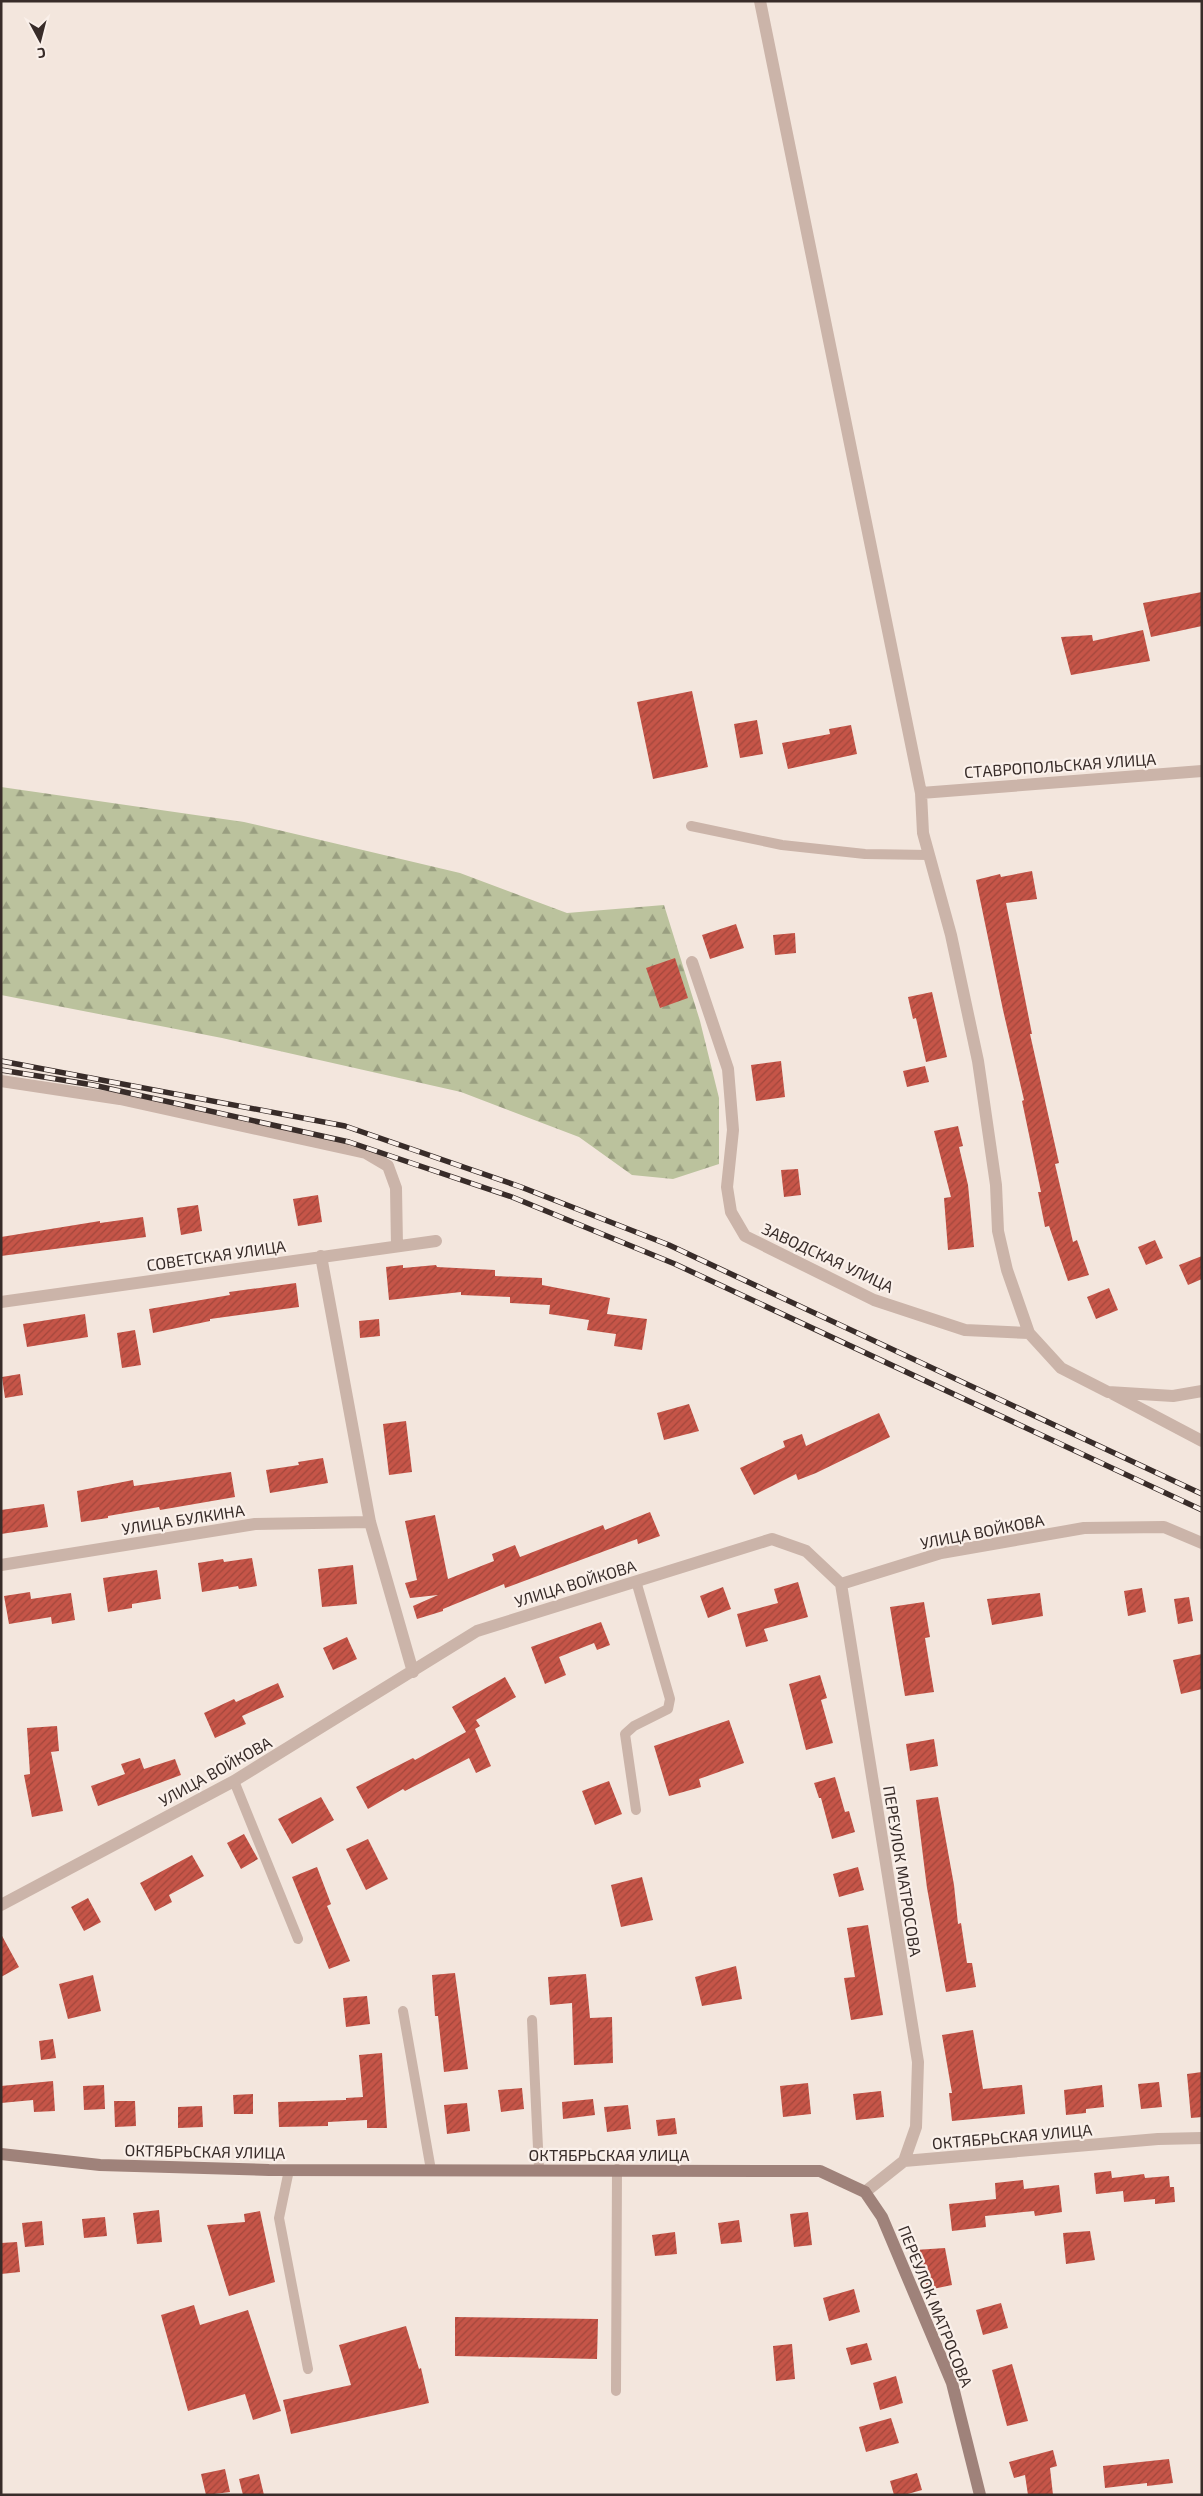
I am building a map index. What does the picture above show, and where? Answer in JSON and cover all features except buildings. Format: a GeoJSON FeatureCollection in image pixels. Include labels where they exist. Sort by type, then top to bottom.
{"type":"FeatureCollection","features":[{"type":"Feature","properties":{"kind":"main road","name":"ОКТЯБРЬСКАЯ УЛИЦА"},"geometry":{"type":"LineString","coordinates":[[1,2154],[100,2165],[288,2170],[617,2169],[820,2171],[865,2192]]}},
{"type":"Feature","properties":{"kind":"main road","name":"ПЕРЕУЛОК МАТРОСОВА"},"geometry":{"type":"LineString","coordinates":[[865,2192],[882,2217],[952,2383],[980,2495]]}},
{"type":"Feature","properties":{"kind":"street"},"geometry":{"type":"LineString","coordinates":[[760,1],[921,792],[923,833],[951,935],[978,1061],[996,1185],[998,1231],[1007,1270],[1029,1333],[1061,1368],[1202,1441]]}},
{"type":"Feature","properties":{"kind":"street","name":"СТАВРОПОЛЬСКАЯ УЛИЦА"},"geometry":{"type":"LineString","coordinates":[[921,792],[1202,771]]}},
{"type":"Feature","properties":{"kind":"street","name":"ЗАВОДСКАЯ УЛИЦА"},"geometry":{"type":"LineString","coordinates":[[692,962],[728,1069],[733,1130],[727,1187],[731,1212],[745,1236],[874,1300],[965,1330],[1029,1333]]}},
{"type":"Feature","properties":{"kind":"street"},"geometry":{"type":"LineString","coordinates":[[1,1081],[120,1099],[366,1154],[388,1166],[396,1188],[397,1246]]}},
{"type":"Feature","properties":{"kind":"street","name":"СОВЕТСКАЯ УЛИЦА"},"geometry":{"type":"LineString","coordinates":[[1,1302],[436,1241]]}},
{"type":"Feature","properties":{"kind":"street"},"geometry":{"type":"LineString","coordinates":[[321,1256],[370,1522],[413,1672]]}},
{"type":"Feature","properties":{"kind":"street"},"geometry":{"type":"LineString","coordinates":[[1108,1392],[1173,1396],[1202,1391]]}},
{"type":"Feature","properties":{"kind":"street","name":"УЛИЦА БУЛКИНА"},"geometry":{"type":"LineString","coordinates":[[1,1565],[255,1524],[370,1522]]}},
{"type":"Feature","properties":{"kind":"street","name":"УЛИЦА ВОЙКОВА"},"geometry":{"type":"LineString","coordinates":[[1,1905],[234,1781],[477,1631],[772,1539],[806,1551],[841,1584],[941,1553],[1084,1528],[1164,1527],[1202,1543]]}},
{"type":"Feature","properties":{"kind":"street","name":"ПЕРЕУЛОК МАТРОСОВА"},"geometry":{"type":"LineString","coordinates":[[841,1584],[918,2062],[916,2126],[904,2161]]}},
{"type":"Feature","properties":{"kind":"street","name":"ОКТЯБРЬСКАЯ УЛИЦА"},"geometry":{"type":"LineString","coordinates":[[904,2161],[1158,2139],[1202,2138]]}},
{"type":"Feature","properties":{"kind":"street"},"geometry":{"type":"LineString","coordinates":[[865,2192],[904,2161]]}},
{"type":"Feature","properties":{"kind":"lane"},"geometry":{"type":"LineString","coordinates":[[691,826],[782,845],[865,854],[929,855]]}},
{"type":"Feature","properties":{"kind":"lane"},"geometry":{"type":"LineString","coordinates":[[636,1581],[670,1699],[668,1709],[634,1726],[625,1734],[636,1810]]}},
{"type":"Feature","properties":{"kind":"lane"},"geometry":{"type":"LineString","coordinates":[[234,1781],[298,1939]]}},
{"type":"Feature","properties":{"kind":"lane"},"geometry":{"type":"LineString","coordinates":[[403,2011],[431,2170]]}},
{"type":"Feature","properties":{"kind":"lane"},"geometry":{"type":"LineString","coordinates":[[532,2020],[539,2169]]}},
{"type":"Feature","properties":{"kind":"lane"},"geometry":{"type":"LineString","coordinates":[[616,2391],[617,2169]]}},
{"type":"Feature","properties":{"kind":"lane"},"geometry":{"type":"LineString","coordinates":[[288,2170],[279,2218],[308,2369]]}},
{"type":"Feature","properties":{"kind":"green space"},"geometry":{"type":"Polygon","coordinates":[[[1,787],[244,822],[460,873],[567,913],[664,905],[700,1021],[719,1098],[719,1164],[673,1179],[632,1175],[579,1137],[461,1092],[222,1038],[1,995],[1,787]]]}},
{"type":"Feature","properties":{"kind":"railway"},"geometry":{"type":"LineString","coordinates":[[1,1061],[345,1126],[521,1187],[669,1245],[1202,1494]]}},
{"type":"Feature","properties":{"kind":"railway"},"geometry":{"type":"LineString","coordinates":[[1,1070],[93,1085],[349,1142],[512,1197],[675,1264],[1202,1510]]}}]}
